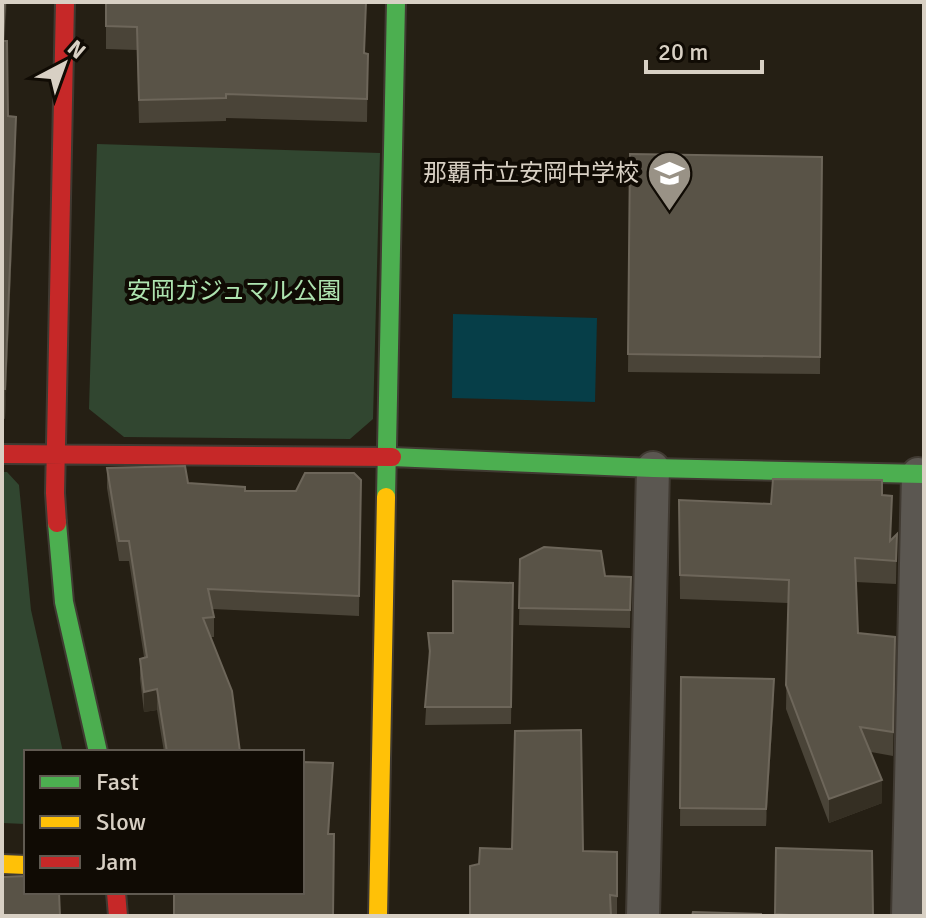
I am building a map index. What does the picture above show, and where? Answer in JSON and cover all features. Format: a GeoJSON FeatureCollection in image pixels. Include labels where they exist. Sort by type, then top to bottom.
{"type":"FeatureCollection","features":[{"type":"Feature","properties":{"kind":"street"},"geometry":{"type":"LineString","coordinates":[[65,2],[56,523],[64,602],[98,750]]}},
{"type":"Feature","properties":{"kind":"street"},"geometry":{"type":"LineString","coordinates":[[378,916],[396,2]]}},
{"type":"Feature","properties":{"kind":"street"},"geometry":{"type":"LineString","coordinates":[[2,454],[388,457],[653,468],[921,474],[908,916]]}},
{"type":"Feature","properties":{"kind":"street"},"geometry":{"type":"LineString","coordinates":[[643,916],[653,468]]}},
{"type":"Feature","properties":{"kind":"street"},"geometry":{"type":"LineString","coordinates":[[2,864],[24,865]]}},
{"type":"Feature","properties":{"kind":"street"},"geometry":{"type":"LineString","coordinates":[[116,894],[118,916]]}},
{"type":"Feature","properties":{"kind":"green space","name":"安岡ガジュマル公園"},"geometry":{"type":"Polygon","coordinates":[[[97,144],[380,153],[373,419],[350,439],[124,437],[89,409],[97,144]]]}},
{"type":"Feature","properties":{"kind":"green space"},"geometry":{"type":"Polygon","coordinates":[[[2,472],[7,472],[19,485],[31,610],[63,750],[24,750],[24,824],[2,823],[2,472]]]}},
{"type":"Feature","properties":{"kind":"water"},"geometry":{"type":"Polygon","coordinates":[[[453,314],[597,318],[595,402],[452,398],[453,314]]]}},
{"type":"Feature","properties":{"kind":"building"},"geometry":{"type":"Polygon","coordinates":[[[2,2],[5,2],[3,41],[7,41],[8,116],[16,117],[5,389],[2,389],[2,2]]]}},
{"type":"Feature","properties":{"kind":"building"},"geometry":{"type":"Polygon","coordinates":[[[106,2],[366,2],[364,53],[368,54],[367,99],[226,94],[226,98],[139,100],[137,27],[106,26],[106,2]]]}},
{"type":"Feature","properties":{"kind":"building"},"geometry":{"type":"Polygon","coordinates":[[[630,154],[822,157],[820,357],[628,354],[630,154]]]}},
{"type":"Feature","properties":{"kind":"building"},"geometry":{"type":"Polygon","coordinates":[[[185,466],[188,483],[245,487],[245,491],[296,491],[305,473],[354,473],[361,480],[359,596],[208,589],[214,617],[203,618],[232,691],[240,750],[167,750],[157,689],[144,692],[140,659],[147,657],[129,541],[119,541],[107,468],[185,466]]]}},
{"type":"Feature","properties":{"kind":"building"},"geometry":{"type":"Polygon","coordinates":[[[773,479],[882,480],[882,495],[892,496],[890,541],[897,534],[896,561],[855,558],[858,633],[895,637],[893,732],[860,727],[882,780],[829,799],[786,685],[789,580],[680,575],[679,500],[771,504],[773,479]]]}},
{"type":"Feature","properties":{"kind":"building"},"geometry":{"type":"Polygon","coordinates":[[[544,547],[601,551],[605,576],[631,577],[630,610],[519,608],[520,559],[544,547]]]}},
{"type":"Feature","properties":{"kind":"building"},"geometry":{"type":"Polygon","coordinates":[[[453,581],[513,583],[511,707],[425,707],[430,651],[428,633],[453,633],[453,581]]]}},
{"type":"Feature","properties":{"kind":"building"},"geometry":{"type":"Polygon","coordinates":[[[681,677],[774,679],[766,809],[680,808],[681,677]]]}},
{"type":"Feature","properties":{"kind":"building"},"geometry":{"type":"Polygon","coordinates":[[[581,730],[583,851],[617,852],[617,896],[610,895],[611,916],[470,916],[470,866],[479,864],[480,848],[512,849],[515,731],[581,730]]]}},
{"type":"Feature","properties":{"kind":"building"},"geometry":{"type":"Polygon","coordinates":[[[304,762],[333,763],[328,834],[334,834],[333,916],[174,916],[174,894],[304,894],[304,762]]]}},
{"type":"Feature","properties":{"kind":"building"},"geometry":{"type":"Polygon","coordinates":[[[776,848],[872,851],[873,916],[775,914],[776,848]]]}},
{"type":"Feature","properties":{"kind":"building"},"geometry":{"type":"Polygon","coordinates":[[[24,876],[24,894],[59,894],[60,916],[2,916],[2,877],[24,876]]]}},
{"type":"Feature","properties":{"kind":"building"},"geometry":{"type":"Polygon","coordinates":[[[693,912],[761,914],[761,916],[692,916],[693,912]]]}},
{"type":"Feature","properties":{"kind":"traffic: fast"},"geometry":{"type":"LineString","coordinates":[[386,497],[396,2]]}},
{"type":"Feature","properties":{"kind":"traffic: fast"},"geometry":{"type":"LineString","coordinates":[[392,457],[653,468],[924,474]]}},
{"type":"Feature","properties":{"kind":"traffic: fast"},"geometry":{"type":"LineString","coordinates":[[57,523],[64,602],[98,750]]}},
{"type":"Feature","properties":{"kind":"traffic: slow"},"geometry":{"type":"LineString","coordinates":[[378,916],[386,497]]}},
{"type":"Feature","properties":{"kind":"traffic: slow"},"geometry":{"type":"LineString","coordinates":[[2,864],[24,865]]}},
{"type":"Feature","properties":{"kind":"traffic: jam"},"geometry":{"type":"LineString","coordinates":[[57,523],[55,493],[65,2]]}},
{"type":"Feature","properties":{"kind":"traffic: jam"},"geometry":{"type":"LineString","coordinates":[[2,454],[392,457]]}},
{"type":"Feature","properties":{"kind":"traffic: jam"},"geometry":{"type":"LineString","coordinates":[[116,894],[118,916]]}},
{"type":"Feature","properties":{"kind":"place","name":"那覇市立安岡中学校"},"geometry":{"type":"Point","coordinates":[670,212]}}]}
